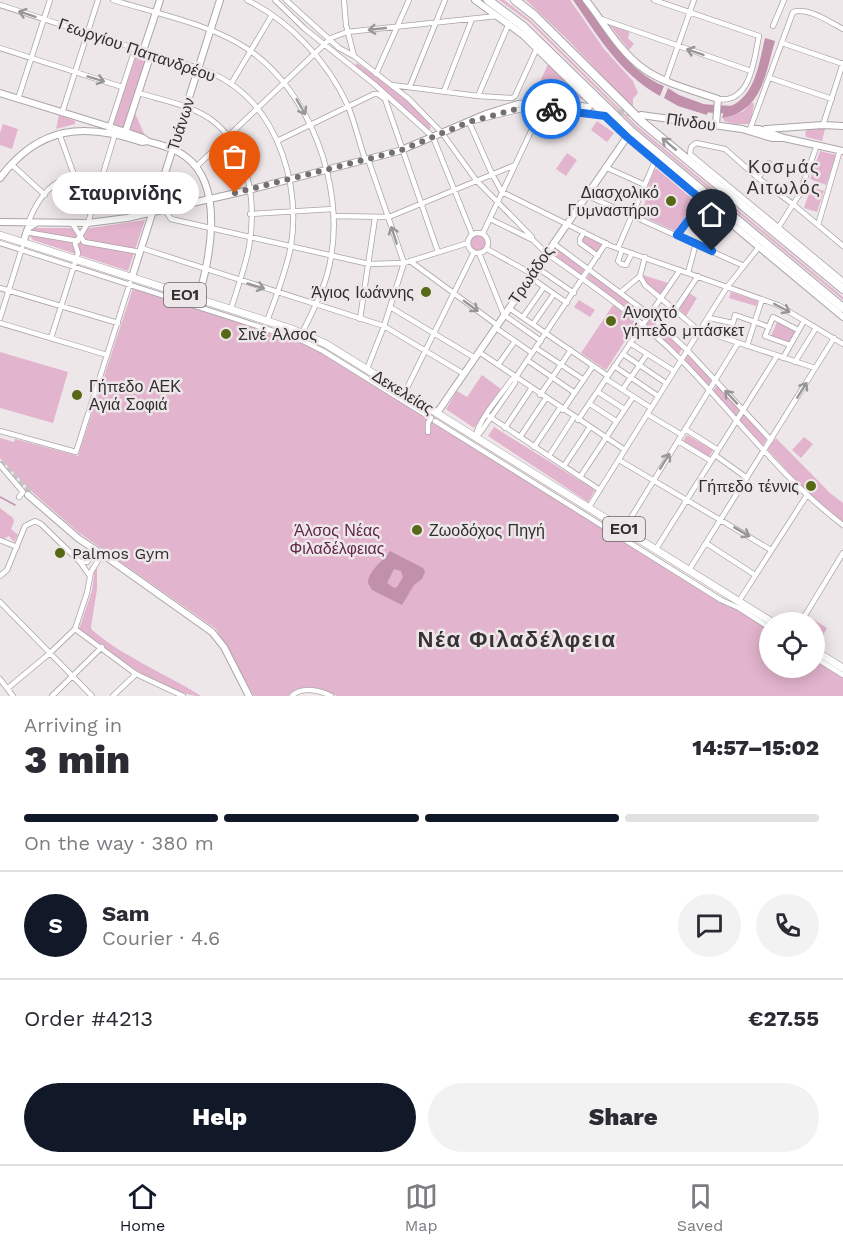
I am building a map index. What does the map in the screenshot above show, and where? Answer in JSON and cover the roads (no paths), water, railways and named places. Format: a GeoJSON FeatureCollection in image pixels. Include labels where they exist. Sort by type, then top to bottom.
{"type":"FeatureCollection","features":[{"type":"Feature","properties":{"kind":"highway"},"geometry":{"type":"LineString","coordinates":[[488,0],[525,27],[644,152]]}},
{"type":"Feature","properties":{"kind":"highway"},"geometry":{"type":"LineString","coordinates":[[515,0],[540,21],[642,122],[843,289]]}},
{"type":"Feature","properties":{"kind":"highway"},"geometry":{"type":"LineString","coordinates":[[629,135],[843,309]]}},
{"type":"Feature","properties":{"kind":"main road","name":"Δεκελείας"},"geometry":{"type":"LineString","coordinates":[[0,235],[22,246],[131,281],[231,309],[302,333],[326,344],[759,614]]}},
{"type":"Feature","properties":{"kind":"main road"},"geometry":{"type":"LineString","coordinates":[[825,656],[842,664]]}},
{"type":"Feature","properties":{"kind":"street"},"geometry":{"type":"LineString","coordinates":[[18,99],[50,0]]}},
{"type":"Feature","properties":{"kind":"street"},"geometry":{"type":"LineString","coordinates":[[62,113],[98,0]]}},
{"type":"Feature","properties":{"kind":"street"},"geometry":{"type":"LineString","coordinates":[[113,0],[210,31],[251,51],[285,84],[298,102],[311,125],[325,170],[334,216],[332,255],[316,305],[302,333]]}},
{"type":"Feature","properties":{"kind":"street"},"geometry":{"type":"LineString","coordinates":[[143,51],[160,0]]}},
{"type":"Feature","properties":{"kind":"street","name":"Τυάνων"},"geometry":{"type":"LineString","coordinates":[[131,281],[220,0]]}},
{"type":"Feature","properties":{"kind":"street"},"geometry":{"type":"LineString","coordinates":[[247,0],[272,15],[294,33],[314,53],[336,83],[348,107],[404,263],[384,326],[367,369]]}},
{"type":"Feature","properties":{"kind":"street"},"geometry":{"type":"LineString","coordinates":[[286,0],[339,48],[354,56],[409,99],[442,133],[476,180],[546,253],[643,325],[681,360],[807,495],[843,525]]}},
{"type":"Feature","properties":{"kind":"street"},"geometry":{"type":"LineString","coordinates":[[344,0],[347,32],[354,56]]}},
{"type":"Feature","properties":{"kind":"street"},"geometry":{"type":"LineString","coordinates":[[376,74],[409,0]]}},
{"type":"Feature","properties":{"kind":"street"},"geometry":{"type":"LineString","coordinates":[[410,86],[445,0]]}},
{"type":"Feature","properties":{"kind":"street"},"geometry":{"type":"LineString","coordinates":[[475,0],[509,23],[605,116],[629,135]]}},
{"type":"Feature","properties":{"kind":"street"},"geometry":{"type":"LineString","coordinates":[[586,0],[629,57],[649,72],[717,110],[725,126]]}},
{"type":"Feature","properties":{"kind":"street"},"geometry":{"type":"LineString","coordinates":[[591,6],[597,0]]}},
{"type":"Feature","properties":{"kind":"street"},"geometry":{"type":"LineString","coordinates":[[654,0],[759,36],[751,71],[741,93],[696,123]]}},
{"type":"Feature","properties":{"kind":"street"},"geometry":{"type":"LineString","coordinates":[[666,80],[693,0]]}},
{"type":"Feature","properties":{"kind":"street"},"geometry":{"type":"LineString","coordinates":[[773,26],[784,0]]}},
{"type":"Feature","properties":{"kind":"street","name":"Γεωργίου Παπανδρέου"},"geometry":{"type":"LineString","coordinates":[[0,2],[87,34],[198,69],[231,84],[258,110],[277,141],[288,179],[293,211],[291,246],[267,321]]}},
{"type":"Feature","properties":{"kind":"street"},"geometry":{"type":"LineString","coordinates":[[277,2],[322,46],[374,84],[433,137],[472,234],[468,243],[470,249],[477,253],[504,315],[541,341]]}},
{"type":"Feature","properties":{"kind":"street"},"geometry":{"type":"LineString","coordinates":[[750,129],[793,12],[825,19],[843,29]]}},
{"type":"Feature","properties":{"kind":"street"},"geometry":{"type":"LineString","coordinates":[[231,84],[272,15]]}},
{"type":"Feature","properties":{"kind":"street"},"geometry":{"type":"LineString","coordinates":[[196,167],[258,110],[330,38],[347,32],[498,15]]}},
{"type":"Feature","properties":{"kind":"street"},"geometry":{"type":"LineString","coordinates":[[444,92],[472,19]]}},
{"type":"Feature","properties":{"kind":"street"},"geometry":{"type":"LineString","coordinates":[[601,19],[751,71]]}},
{"type":"Feature","properties":{"kind":"street"},"geometry":{"type":"LineString","coordinates":[[478,96],[509,23]]}},
{"type":"Feature","properties":{"kind":"street"},"geometry":{"type":"LineString","coordinates":[[782,43],[843,63],[823,125]]}},
{"type":"Feature","properties":{"kind":"street"},"geometry":{"type":"LineString","coordinates":[[0,48],[122,87]]}},
{"type":"Feature","properties":{"kind":"street"},"geometry":{"type":"LineString","coordinates":[[392,85],[512,98],[537,48]]}},
{"type":"Feature","properties":{"kind":"street"},"geometry":{"type":"LineString","coordinates":[[51,338],[78,253],[75,244],[88,223],[103,175],[122,87],[135,49]]}},
{"type":"Feature","properties":{"kind":"street"},"geometry":{"type":"LineString","coordinates":[[124,134],[152,54]]}},
{"type":"Feature","properties":{"kind":"street"},"geometry":{"type":"LineString","coordinates":[[770,78],[832,99]]}},
{"type":"Feature","properties":{"kind":"street"},"geometry":{"type":"LineString","coordinates":[[0,93],[111,131],[143,138],[183,154],[196,167],[204,183],[211,228],[206,271],[198,299]]}},
{"type":"Feature","properties":{"kind":"street"},"geometry":{"type":"LineString","coordinates":[[139,93],[186,108],[210,119],[229,136],[242,158],[249,190],[250,237],[231,309]]}},
{"type":"Feature","properties":{"kind":"street"},"geometry":{"type":"LineString","coordinates":[[277,141],[374,94],[385,99],[438,252]]}},
{"type":"Feature","properties":{"kind":"street"},"geometry":{"type":"LineString","coordinates":[[0,222],[113,221],[249,190],[402,149],[501,109],[525,102],[590,107]]}},
{"type":"Feature","properties":{"kind":"street"},"geometry":{"type":"LineString","coordinates":[[469,122],[520,108],[542,108],[605,116]]}},
{"type":"Feature","properties":{"kind":"street"},"geometry":{"type":"LineString","coordinates":[[483,233],[542,108]]}},
{"type":"Feature","properties":{"kind":"street"},"geometry":{"type":"LineString","coordinates":[[714,125],[717,110]]}},
{"type":"Feature","properties":{"kind":"street","name":"Πίνδου"},"geometry":{"type":"LineString","coordinates":[[641,115],[742,129]]}},
{"type":"Feature","properties":{"kind":"street"},"geometry":{"type":"LineString","coordinates":[[469,122],[502,192],[620,249],[782,307],[843,344]]}},
{"type":"Feature","properties":{"kind":"street"},"geometry":{"type":"LineString","coordinates":[[802,142],[801,132],[804,126]]}},
{"type":"Feature","properties":{"kind":"street"},"geometry":{"type":"LineString","coordinates":[[742,129],[843,126]]}},
{"type":"Feature","properties":{"kind":"street"},"geometry":{"type":"LineString","coordinates":[[792,140],[792,131],[795,127]]}},
{"type":"Feature","properties":{"kind":"street"},"geometry":{"type":"LineString","coordinates":[[742,129],[772,138],[784,138]]}},
{"type":"Feature","properties":{"kind":"street"},"geometry":{"type":"LineString","coordinates":[[759,129],[784,138],[841,151],[818,225]]}},
{"type":"Feature","properties":{"kind":"street"},"geometry":{"type":"LineString","coordinates":[[0,178],[11,164],[34,145],[59,133],[82,130],[111,131]]}},
{"type":"Feature","properties":{"kind":"street"},"geometry":{"type":"LineString","coordinates":[[59,133],[74,175]]}},
{"type":"Feature","properties":{"kind":"street","name":"Τρωάδος"},"geometry":{"type":"LineString","coordinates":[[437,413],[629,135]]}},
{"type":"Feature","properties":{"kind":"street"},"geometry":{"type":"LineString","coordinates":[[843,246],[725,150],[696,143],[691,147],[690,154],[843,280]]}},
{"type":"Feature","properties":{"kind":"street"},"geometry":{"type":"LineString","coordinates":[[778,228],[799,195],[817,145]]}},
{"type":"Feature","properties":{"kind":"street"},"geometry":{"type":"LineString","coordinates":[[644,152],[843,317]]}},
{"type":"Feature","properties":{"kind":"street"},"geometry":{"type":"LineString","coordinates":[[632,253],[627,263],[621,264],[618,261],[632,215],[655,161]]}},
{"type":"Feature","properties":{"kind":"street"},"geometry":{"type":"LineString","coordinates":[[758,178],[769,163]]}},
{"type":"Feature","properties":{"kind":"street"},"geometry":{"type":"LineString","coordinates":[[11,164],[45,195]]}},
{"type":"Feature","properties":{"kind":"street"},"geometry":{"type":"LineString","coordinates":[[334,216],[389,217],[515,165]]}},
{"type":"Feature","properties":{"kind":"street"},"geometry":{"type":"LineString","coordinates":[[605,167],[645,185]]}},
{"type":"Feature","properties":{"kind":"street"},"geometry":{"type":"LineString","coordinates":[[28,223],[45,195],[58,183],[74,175],[86,173],[103,175],[158,193]]}},
{"type":"Feature","properties":{"kind":"street"},"geometry":{"type":"LineString","coordinates":[[586,195],[744,266]]}},
{"type":"Feature","properties":{"kind":"street"},"geometry":{"type":"LineString","coordinates":[[677,235],[703,201]]}},
{"type":"Feature","properties":{"kind":"street"},"geometry":{"type":"LineString","coordinates":[[250,214],[333,209]]}},
{"type":"Feature","properties":{"kind":"street"},"geometry":{"type":"LineString","coordinates":[[165,210],[171,219],[369,264],[404,263],[468,243]]}},
{"type":"Feature","properties":{"kind":"street"},"geometry":{"type":"LineString","coordinates":[[360,320],[375,218]]}},
{"type":"Feature","properties":{"kind":"street"},"geometry":{"type":"LineString","coordinates":[[490,219],[533,240]]}},
{"type":"Feature","properties":{"kind":"street"},"geometry":{"type":"LineString","coordinates":[[42,223],[30,226],[26,232],[0,320],[106,355]]}},
{"type":"Feature","properties":{"kind":"street"},"geometry":{"type":"LineString","coordinates":[[72,223],[79,239]]}},
{"type":"Feature","properties":{"kind":"street"},"geometry":{"type":"LineString","coordinates":[[26,232],[140,250],[384,326],[464,374]]}},
{"type":"Feature","properties":{"kind":"street"},"geometry":{"type":"LineString","coordinates":[[584,232],[580,243],[598,256]]}},
{"type":"Feature","properties":{"kind":"street"},"geometry":{"type":"LineString","coordinates":[[472,234],[483,233],[488,239],[487,249]]}},
{"type":"Feature","properties":{"kind":"street"},"geometry":{"type":"LineString","coordinates":[[0,243],[22,246]]}},
{"type":"Feature","properties":{"kind":"street"},"geometry":{"type":"LineString","coordinates":[[553,243],[650,315],[687,350],[771,440]]}},
{"type":"Feature","properties":{"kind":"street"},"geometry":{"type":"LineString","coordinates":[[476,436],[477,430],[541,341],[606,243]]}},
{"type":"Feature","properties":{"kind":"street"},"geometry":{"type":"LineString","coordinates":[[688,273],[696,243]]}},
{"type":"Feature","properties":{"kind":"street"},"geometry":{"type":"LineString","coordinates":[[589,507],[727,287],[759,247]]}},
{"type":"Feature","properties":{"kind":"street"},"geometry":{"type":"LineString","coordinates":[[405,392],[454,293],[477,253],[487,249]]}},
{"type":"Feature","properties":{"kind":"street"},"geometry":{"type":"LineString","coordinates":[[487,249],[531,276],[567,303]]}},
{"type":"Feature","properties":{"kind":"street"},"geometry":{"type":"LineString","coordinates":[[645,257],[640,276],[641,281],[700,330],[816,368]]}},
{"type":"Feature","properties":{"kind":"street"},"geometry":{"type":"LineString","coordinates":[[410,261],[532,353]]}},
{"type":"Feature","properties":{"kind":"street"},"geometry":{"type":"LineString","coordinates":[[536,267],[574,293]]}},
{"type":"Feature","properties":{"kind":"street"},"geometry":{"type":"LineString","coordinates":[[549,456],[590,404],[680,270]]}},
{"type":"Feature","properties":{"kind":"street"},"geometry":{"type":"LineString","coordinates":[[621,292],[640,276]]}},
{"type":"Feature","properties":{"kind":"street"},"geometry":{"type":"LineString","coordinates":[[675,310],[698,276]]}},
{"type":"Feature","properties":{"kind":"street"},"geometry":{"type":"LineString","coordinates":[[0,431],[76,452],[131,281],[311,345],[721,600],[759,621]]}},
{"type":"Feature","properties":{"kind":"street"},"geometry":{"type":"LineString","coordinates":[[523,317],[544,287]]}},
{"type":"Feature","properties":{"kind":"street"},"geometry":{"type":"LineString","coordinates":[[0,288],[118,323]]}},
{"type":"Feature","properties":{"kind":"street"},"geometry":{"type":"LineString","coordinates":[[534,324],[554,294]]}},
{"type":"Feature","properties":{"kind":"street"},"geometry":{"type":"LineString","coordinates":[[747,346],[762,299]]}},
{"type":"Feature","properties":{"kind":"street"},"geometry":{"type":"LineString","coordinates":[[390,307],[498,365],[625,450]]}},
{"type":"Feature","properties":{"kind":"street"},"geometry":{"type":"LineString","coordinates":[[509,308],[651,408]]}},
{"type":"Feature","properties":{"kind":"street"},"geometry":{"type":"LineString","coordinates":[[709,318],[733,323],[735,315],[769,327]]}},
{"type":"Feature","properties":{"kind":"street"},"geometry":{"type":"LineString","coordinates":[[790,345],[765,336],[773,317],[798,330]]}},
{"type":"Feature","properties":{"kind":"street"},"geometry":{"type":"LineString","coordinates":[[783,358],[804,321]]}},
{"type":"Feature","properties":{"kind":"street"},"geometry":{"type":"LineString","coordinates":[[795,362],[816,328]]}},
{"type":"Feature","properties":{"kind":"street"},"geometry":{"type":"LineString","coordinates":[[689,570],[834,338]]}},
{"type":"Feature","properties":{"kind":"street"},"geometry":{"type":"LineString","coordinates":[[498,365],[515,341]]}},
{"type":"Feature","properties":{"kind":"street"},"geometry":{"type":"LineString","coordinates":[[630,343],[674,371]]}},
{"type":"Feature","properties":{"kind":"street"},"geometry":{"type":"LineString","coordinates":[[624,529],[738,343]]}},
{"type":"Feature","properties":{"kind":"street"},"geometry":{"type":"LineString","coordinates":[[536,348],[584,380]]}},
{"type":"Feature","properties":{"kind":"street"},"geometry":{"type":"LineString","coordinates":[[520,437],[552,377],[571,350]]}},
{"type":"Feature","properties":{"kind":"street"},"geometry":{"type":"LineString","coordinates":[[622,354],[666,383]]}},
{"type":"Feature","properties":{"kind":"street"},"geometry":{"type":"LineString","coordinates":[[623,389],[647,354]]}},
{"type":"Feature","properties":{"kind":"street"},"geometry":{"type":"LineString","coordinates":[[656,549],[777,356]]}},
{"type":"Feature","properties":{"kind":"street"},"geometry":{"type":"LineString","coordinates":[[527,360],[575,393]]}},
{"type":"Feature","properties":{"kind":"street"},"geometry":{"type":"LineString","coordinates":[[534,447],[593,366]]}},
{"type":"Feature","properties":{"kind":"street"},"geometry":{"type":"LineString","coordinates":[[614,366],[658,396]]}},
{"type":"Feature","properties":{"kind":"street"},"geometry":{"type":"LineString","coordinates":[[505,428],[531,389]]}},
{"type":"Feature","properties":{"kind":"street"},"geometry":{"type":"LineString","coordinates":[[598,392],[624,409]]}},
{"type":"Feature","properties":{"kind":"street"},"geometry":{"type":"LineString","coordinates":[[580,477],[633,397]]}},
{"type":"Feature","properties":{"kind":"street"},"geometry":{"type":"LineString","coordinates":[[590,404],[616,421]]}},
{"type":"Feature","properties":{"kind":"street"},"geometry":{"type":"LineString","coordinates":[[433,420],[437,413]]}},
{"type":"Feature","properties":{"kind":"street"},"geometry":{"type":"LineString","coordinates":[[647,414],[681,435]]}},
{"type":"Feature","properties":{"kind":"street"},"geometry":{"type":"LineString","coordinates":[[489,416],[600,490]]}},
{"type":"Feature","properties":{"kind":"street"},"geometry":{"type":"LineString","coordinates":[[564,466],[590,427]]}},
{"type":"Feature","properties":{"kind":"street"},"geometry":{"type":"LineString","coordinates":[[685,429],[718,450]]}},
{"type":"Feature","properties":{"kind":"street"},"geometry":{"type":"LineString","coordinates":[[678,441],[711,461]]}},
{"type":"Feature","properties":{"kind":"street"},"geometry":{"type":"LineString","coordinates":[[715,455],[747,478]]}},
{"type":"Feature","properties":{"kind":"street"},"geometry":{"type":"LineString","coordinates":[[619,460],[771,550]]}},
{"type":"Feature","properties":{"kind":"street"},"geometry":{"type":"LineString","coordinates":[[0,465],[23,492],[19,497]]}},
{"type":"Feature","properties":{"kind":"street"},"geometry":{"type":"LineString","coordinates":[[29,493],[99,552],[213,632],[224,647],[249,696]]}},
{"type":"Feature","properties":{"kind":"street"},"geometry":{"type":"LineString","coordinates":[[739,601],[807,495]]}},
{"type":"Feature","properties":{"kind":"street"},"geometry":{"type":"LineString","coordinates":[[0,576],[7,570],[25,526],[35,522],[41,524],[80,562],[90,576]]}},
{"type":"Feature","properties":{"kind":"street"},"geometry":{"type":"LineString","coordinates":[[0,540],[17,547]]}},
{"type":"Feature","properties":{"kind":"street"},"geometry":{"type":"LineString","coordinates":[[706,543],[755,574]]}},
{"type":"Feature","properties":{"kind":"street"},"geometry":{"type":"LineString","coordinates":[[87,562],[99,552]]}},
{"type":"Feature","properties":{"kind":"street"},"geometry":{"type":"LineString","coordinates":[[8,688],[75,629],[99,552]]}},
{"type":"Feature","properties":{"kind":"street"},"geometry":{"type":"LineString","coordinates":[[807,612],[843,553]]}},
{"type":"Feature","properties":{"kind":"street"},"geometry":{"type":"LineString","coordinates":[[80,562],[87,562],[93,566]]}},
{"type":"Feature","properties":{"kind":"street"},"geometry":{"type":"LineString","coordinates":[[0,602],[92,696]]}},
{"type":"Feature","properties":{"kind":"street"},"geometry":{"type":"LineString","coordinates":[[75,629],[136,674],[178,695]]}},
{"type":"Feature","properties":{"kind":"street"},"geometry":{"type":"LineString","coordinates":[[52,696],[102,647]]}},
{"type":"Feature","properties":{"kind":"street"},"geometry":{"type":"LineString","coordinates":[[825,664],[843,675]]}},
{"type":"Feature","properties":{"kind":"street"},"geometry":{"type":"LineString","coordinates":[[113,696],[136,674]]}},
{"type":"Feature","properties":{"kind":"street"},"geometry":{"type":"LineString","coordinates":[[0,679],[13,696]]}},
{"type":"Feature","properties":{"kind":"street"},"geometry":{"type":"LineString","coordinates":[[292,696],[297,691],[331,696]]}},
{"type":"Feature","properties":{"kind":"waterway"},"geometry":{"type":"LineString","coordinates":[[699,108],[734,110]]}},
{"type":"Feature","properties":{"kind":"waterway"},"geometry":{"type":"LineString","coordinates":[[0,497],[15,505]]}},
{"type":"Feature","properties":{"kind":"tunnel"},"geometry":{"type":"LineString","coordinates":[[609,110],[634,114]]}},
{"type":"Feature","properties":{"kind":"tunnel"},"geometry":{"type":"LineString","coordinates":[[0,462],[30,492]]}},
{"type":"Feature","properties":{"kind":"place","name":"Σταυρινίδης"},"geometry":{"type":"Point","coordinates":[235,193]}},
{"type":"Feature","properties":{"kind":"place","name":"Διασχολικό Γυμναστήριο"},"geometry":{"type":"Point","coordinates":[671,201]}},
{"type":"Feature","properties":{"kind":"place","name":"Άγιος Ιωάννης"},"geometry":{"type":"Point","coordinates":[426,292]}},
{"type":"Feature","properties":{"kind":"place","name":"Ανοιχτό γήπεδο μπάσκετ"},"geometry":{"type":"Point","coordinates":[611,321]}},
{"type":"Feature","properties":{"kind":"place","name":"Σινέ Αλσος"},"geometry":{"type":"Point","coordinates":[226,334]}},
{"type":"Feature","properties":{"kind":"place","name":"Γήπεδο ΑΕΚ Αγιά Σοφιά"},"geometry":{"type":"Point","coordinates":[77,395]}},
{"type":"Feature","properties":{"kind":"place","name":"Γήπεδο τέννις"},"geometry":{"type":"Point","coordinates":[811,486]}},
{"type":"Feature","properties":{"kind":"place","name":"Ζωοδόχος Πηγή"},"geometry":{"type":"Point","coordinates":[417,530]}},
{"type":"Feature","properties":{"kind":"place","name":"Palmos Gym"},"geometry":{"type":"Point","coordinates":[60,553]}},
{"type":"Feature","properties":{"kind":"district","name":"Κοσμάς Αιτωλός"},"geometry":{"type":"Point","coordinates":[784,176]}},
{"type":"Feature","properties":{"kind":"district","name":"Νέα Φιλαδέλφεια"},"geometry":{"type":"Point","coordinates":[517,639]}},
{"type":"Feature","properties":{"kind":"park label","name":"Άλσος Νέας Φιλαδέλφειας"},"geometry":{"type":"Point","coordinates":[337,539]}}]}
